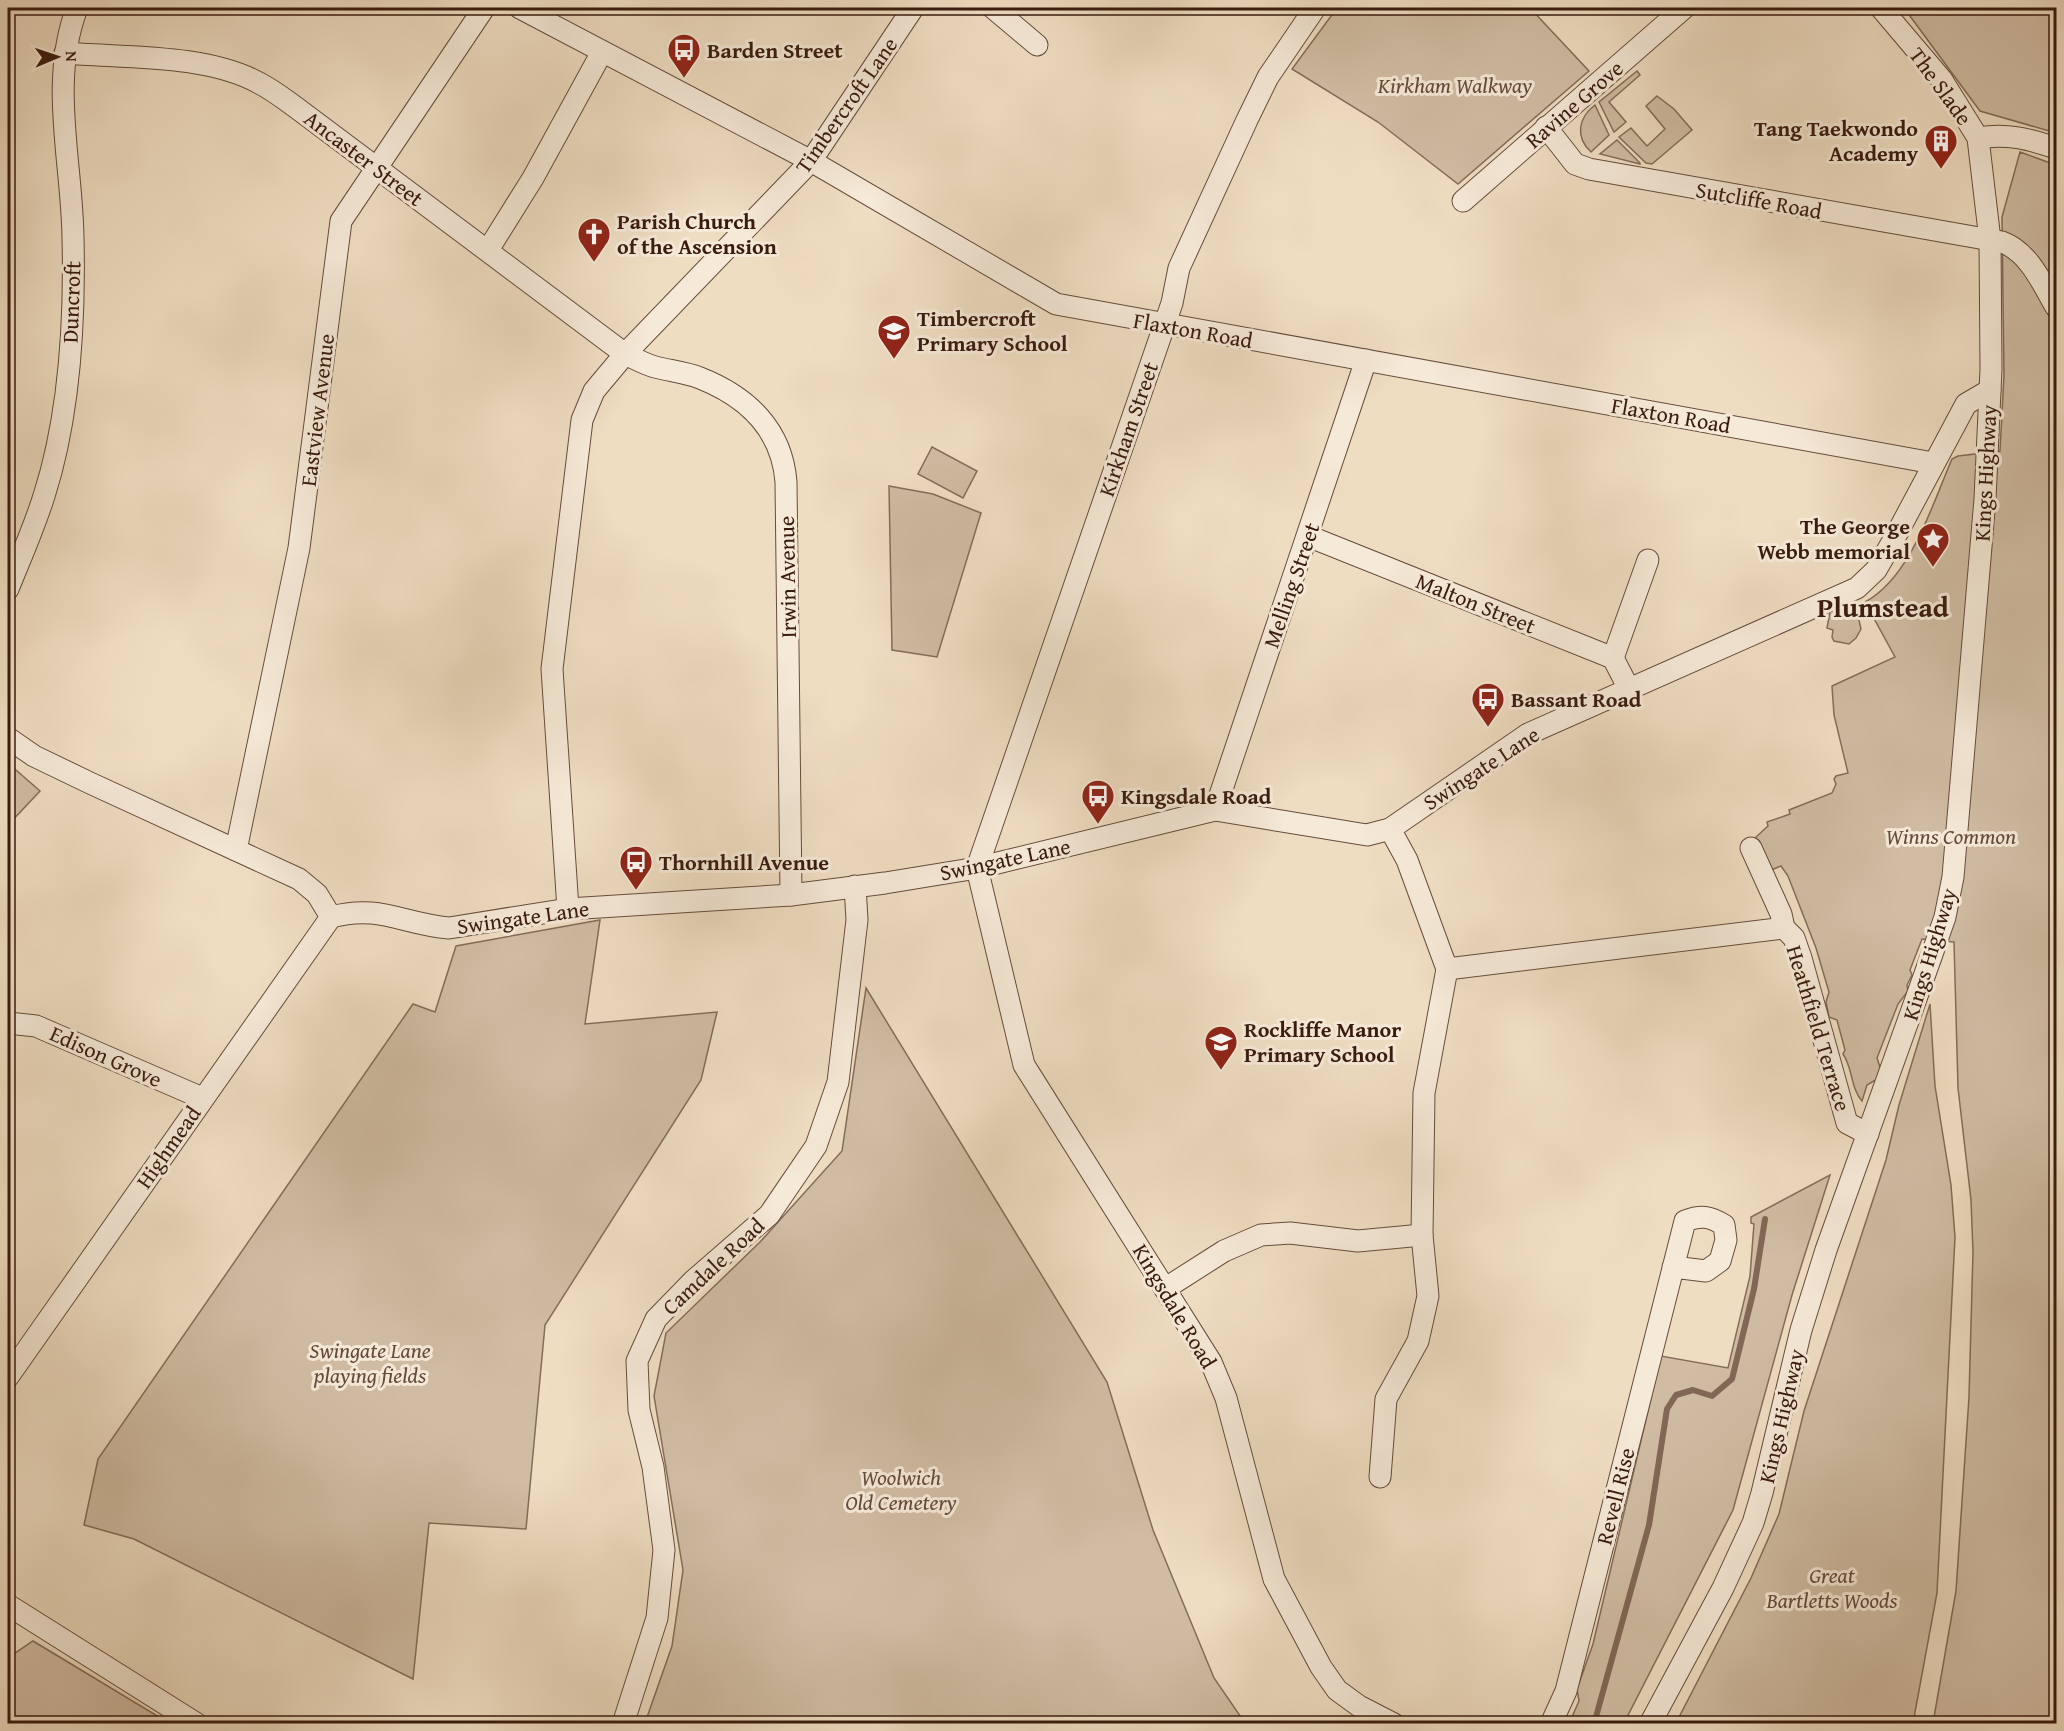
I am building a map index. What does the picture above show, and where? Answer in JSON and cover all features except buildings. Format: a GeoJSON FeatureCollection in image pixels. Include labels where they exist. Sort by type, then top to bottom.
{"type":"FeatureCollection","features":[{"type":"Feature","properties":{"kind":"street","name":"Duncroft"},"geometry":{"type":"LineString","coordinates":[[8,589],[45,494],[66,388],[71,331],[74,237],[63,116],[65,53],[77,8]]}},
{"type":"Feature","properties":{"kind":"street","name":"Eastview Avenue"},"geometry":{"type":"LineString","coordinates":[[236,850],[299,548],[316,430],[341,221],[484,8]]}},
{"type":"Feature","properties":{"kind":"street","name":"Flaxton Road"},"geometry":{"type":"LineString","coordinates":[[519,8],[811,162],[869,198],[1056,304],[1933,463]]}},
{"type":"Feature","properties":{"kind":"street","name":"Timbercroft Lane"},"geometry":{"type":"LineString","coordinates":[[625,354],[811,162],[913,8]]}},
{"type":"Feature","properties":{"kind":"street"},"geometry":{"type":"LineString","coordinates":[[993,8],[1037,45]]}},
{"type":"Feature","properties":{"kind":"street","name":"Kirkham Street"},"geometry":{"type":"LineString","coordinates":[[977,868],[1172,303],[1179,268],[1268,77],[1315,8]]}},
{"type":"Feature","properties":{"kind":"street","name":"Ravine Grove"},"geometry":{"type":"LineString","coordinates":[[1463,201],[1498,173],[1546,127],[1684,8]]}},
{"type":"Feature","properties":{"kind":"street","name":"The Slade"},"geometry":{"type":"LineString","coordinates":[[1881,8],[1942,80],[1978,138]]}},
{"type":"Feature","properties":{"kind":"street"},"geometry":{"type":"LineString","coordinates":[[488,250],[533,178],[602,52]]}},
{"type":"Feature","properties":{"kind":"street","name":"Ancaster Street"},"geometry":{"type":"LineString","coordinates":[[65,53],[178,62],[220,68],[259,83],[488,250],[625,354]]}},
{"type":"Feature","properties":{"kind":"street","name":"Sutcliffe Road"},"geometry":{"type":"LineString","coordinates":[[1546,127],[1575,164],[1589,169],[1990,240],[2015,247],[2029,263],[2056,307]]}},
{"type":"Feature","properties":{"kind":"street"},"geometry":{"type":"LineString","coordinates":[[1978,138],[2001,134],[2024,137],[2056,148]]}},
{"type":"Feature","properties":{"kind":"street","name":"Kings Highway"},"geometry":{"type":"LineString","coordinates":[[1650,1724],[1723,1588],[1752,1523],[1762,1492],[1801,1330],[1826,1250],[1945,917],[1953,877],[1985,499],[1990,390],[1990,240],[1978,138]]}},
{"type":"Feature","properties":{"kind":"street"},"geometry":{"type":"LineString","coordinates":[[568,909],[552,661],[582,420],[594,392],[625,354]]}},
{"type":"Feature","properties":{"kind":"street","name":"Irwin Avenue"},"geometry":{"type":"LineString","coordinates":[[625,354],[653,366],[700,378],[749,408],[766,424],[778,443],[784,461],[791,895]]}},
{"type":"Feature","properties":{"kind":"street","name":"Melling Street"},"geometry":{"type":"LineString","coordinates":[[1215,810],[1366,360]]}},
{"type":"Feature","properties":{"kind":"street","name":"Swingate Lane"},"geometry":{"type":"LineString","coordinates":[[331,917],[354,911],[372,911],[430,926],[449,928],[568,909],[791,895],[977,868],[1215,810],[1367,835],[1390,829],[1528,734],[1857,588],[1876,570],[1966,404],[1990,390]]}},
{"type":"Feature","properties":{"kind":"street","name":"Malton Street"},"geometry":{"type":"LineString","coordinates":[[1308,536],[1613,658]]}},
{"type":"Feature","properties":{"kind":"street"},"geometry":{"type":"LineString","coordinates":[[1629,688],[1613,658],[1648,560]]}},
{"type":"Feature","properties":{"kind":"street"},"geometry":{"type":"LineString","coordinates":[[8,738],[52,765],[298,879],[317,894],[331,917]]}},
{"type":"Feature","properties":{"kind":"street"},"geometry":{"type":"LineString","coordinates":[[1380,1477],[1386,1399],[1418,1341],[1428,1296],[1422,1235],[1424,1093],[1447,969],[1407,860],[1390,829]]}},
{"type":"Feature","properties":{"kind":"street","name":"Heathfield Terrace"},"geometry":{"type":"LineString","coordinates":[[1751,848],[1781,914],[1784,928],[1794,938],[1801,958],[1847,1123],[1868,1134]]}},
{"type":"Feature","properties":{"kind":"street","name":"Kingsdale Road"},"geometry":{"type":"LineString","coordinates":[[977,868],[1024,1065],[1211,1362],[1226,1398],[1274,1580],[1321,1667],[1337,1690],[1359,1706],[1394,1724]]}},
{"type":"Feature","properties":{"kind":"street","name":"Camdale Road"},"geometry":{"type":"LineString","coordinates":[[623,1724],[657,1618],[664,1550],[652,1467],[639,1410],[638,1361],[656,1319],[693,1281],[768,1215],[816,1146],[838,1082],[857,920],[855,886]]}},
{"type":"Feature","properties":{"kind":"street","name":"Highmead"},"geometry":{"type":"LineString","coordinates":[[8,1377],[331,917]]}},
{"type":"Feature","properties":{"kind":"street"},"geometry":{"type":"LineString","coordinates":[[1447,969],[1784,928]]}},
{"type":"Feature","properties":{"kind":"street","name":"Edison Grove"},"geometry":{"type":"LineString","coordinates":[[8,1023],[36,1026],[202,1098]]}},
{"type":"Feature","properties":{"kind":"street"},"geometry":{"type":"LineString","coordinates":[[1166,1288],[1224,1251],[1261,1235],[1290,1233],[1358,1241],[1422,1235]]}},
{"type":"Feature","properties":{"kind":"street","name":"Revell Rise"},"geometry":{"type":"LineString","coordinates":[[1551,1724],[1566,1692],[1673,1267]]}},
{"type":"Feature","properties":{"kind":"street"},"geometry":{"type":"LineString","coordinates":[[8,1605],[197,1724]]}},
{"type":"Feature","properties":{"kind":"green space","name":"Kirkham Walkway"},"geometry":{"type":"Polygon","coordinates":[[[1337,8],[1530,8],[1589,71],[1458,184],[1378,122],[1292,69],[1337,8]]]}},
{"type":"Feature","properties":{"kind":"green space"},"geometry":{"type":"Polygon","coordinates":[[[1904,8],[2056,8],[2056,133],[1980,111],[1904,8]]]}},
{"type":"Feature","properties":{"kind":"green space"},"geometry":{"type":"Polygon","coordinates":[[[1637,71],[1640,75],[1609,102],[1626,122],[1614,132],[1599,102],[1637,71]]]}},
{"type":"Feature","properties":{"kind":"green space"},"geometry":{"type":"Polygon","coordinates":[[[1657,96],[1674,109],[1692,130],[1652,164],[1646,163],[1619,137],[1631,128],[1647,146],[1665,129],[1646,106],[1657,96]]]}},
{"type":"Feature","properties":{"kind":"green space"},"geometry":{"type":"Polygon","coordinates":[[[1595,105],[1609,135],[1591,152],[1582,140],[1581,128],[1585,116],[1595,105]]]}},
{"type":"Feature","properties":{"kind":"green space"},"geometry":{"type":"Polygon","coordinates":[[[1617,140],[1640,163],[1640,164],[1600,154],[1617,140]]]}},
{"type":"Feature","properties":{"kind":"green space","name":"Winns Common"},"geometry":{"type":"Polygon","coordinates":[[[2020,152],[2056,165],[2056,1723],[1933,1723],[1956,1591],[1969,1397],[1973,1252],[1971,1200],[1958,1088],[1954,942],[1922,939],[1910,970],[1912,975],[1907,985],[1908,991],[1898,1004],[1877,1058],[1881,1070],[1879,1078],[1867,1085],[1862,1101],[1855,1090],[1849,1065],[1843,1054],[1845,1050],[1837,1020],[1829,1017],[1826,1002],[1829,992],[1816,948],[1788,876],[1781,866],[1771,870],[1755,850],[1756,837],[1768,826],[1767,822],[1790,814],[1789,810],[1832,793],[1836,784],[1834,779],[1836,776],[1848,773],[1834,715],[1832,686],[1895,657],[1865,602],[1881,591],[1907,558],[1928,518],[1952,459],[1958,456],[2000,451],[2004,375],[2002,217],[2020,152]]]}},
{"type":"Feature","properties":{"kind":"green space"},"geometry":{"type":"Polygon","coordinates":[[[932,447],[977,471],[963,498],[918,474],[932,447]]]}},
{"type":"Feature","properties":{"kind":"green space"},"geometry":{"type":"Polygon","coordinates":[[[889,486],[933,494],[981,513],[937,657],[892,650],[889,486]]]}},
{"type":"Feature","properties":{"kind":"green space"},"geometry":{"type":"Polygon","coordinates":[[[1854,598],[1861,629],[1849,644],[1834,641],[1833,630],[1827,628],[1830,612],[1828,608],[1854,598]]]}},
{"type":"Feature","properties":{"kind":"green space"},"geometry":{"type":"Polygon","coordinates":[[[8,763],[40,791],[8,825],[8,763]]]}},
{"type":"Feature","properties":{"kind":"green space","name":"Swingate Lane playing fields"},"geometry":{"type":"Polygon","coordinates":[[[600,920],[585,1024],[717,1012],[701,1080],[545,1325],[526,1529],[429,1523],[413,1679],[134,1539],[84,1525],[98,1459],[413,1004],[435,1012],[456,946],[600,920]]]}},
{"type":"Feature","properties":{"kind":"green space","name":"Woolwich Old Cemetery"},"geometry":{"type":"Polygon","coordinates":[[[866,988],[1107,1382],[1153,1530],[1214,1678],[1245,1723],[645,1723],[672,1646],[683,1570],[654,1396],[666,1333],[760,1242],[842,1151],[866,988]]]}},
{"type":"Feature","properties":{"kind":"green space","name":"Great Bartletts Woods"},"geometry":{"type":"Polygon","coordinates":[[[1930,1004],[1935,1086],[1951,1185],[1955,1237],[1937,1593],[1913,1723],[1676,1723],[1751,1578],[1779,1514],[1804,1411],[1886,1160],[1899,1105],[1930,1004]]]}},
{"type":"Feature","properties":{"kind":"green space"},"geometry":{"type":"Polygon","coordinates":[[[1830,1175],[1792,1295],[1733,1510],[1624,1723],[1569,1724],[1579,1701],[1577,1689],[1593,1644],[1661,1356],[1728,1368],[1750,1276],[1754,1224],[1751,1223],[1751,1217],[1830,1175]]]}},
{"type":"Feature","properties":{"kind":"green space"},"geometry":{"type":"Polygon","coordinates":[[[33,1641],[169,1723],[8,1723],[8,1658],[33,1641]]]}},
{"type":"Feature","properties":{"kind":"waterway"},"geometry":{"type":"LineString","coordinates":[[1594,1724],[1649,1525],[1667,1409],[1676,1395],[1693,1390],[1712,1396],[1732,1379],[1754,1289],[1765,1219]]}},
{"type":"Feature","properties":{"kind":"place","name":"Barden Street"},"geometry":{"type":"Point","coordinates":[684,79]}},
{"type":"Feature","properties":{"kind":"place","name":"Tang Taekwondo Academy"},"geometry":{"type":"Point","coordinates":[1941,170]}},
{"type":"Feature","properties":{"kind":"place","name":"Parish Church of the Ascension"},"geometry":{"type":"Point","coordinates":[594,263]}},
{"type":"Feature","properties":{"kind":"place","name":"Timbercroft Primary School"},"geometry":{"type":"Point","coordinates":[894,360]}},
{"type":"Feature","properties":{"kind":"place","name":"The George Webb memorial"},"geometry":{"type":"Point","coordinates":[1933,568]}},
{"type":"Feature","properties":{"kind":"place","name":"Bassant Road"},"geometry":{"type":"Point","coordinates":[1488,728]}},
{"type":"Feature","properties":{"kind":"place","name":"Kingsdale Road"},"geometry":{"type":"Point","coordinates":[1098,825]}},
{"type":"Feature","properties":{"kind":"place","name":"Thornhill Avenue"},"geometry":{"type":"Point","coordinates":[636,891]}},
{"type":"Feature","properties":{"kind":"place","name":"Rockliffe Manor Primary School"},"geometry":{"type":"Point","coordinates":[1221,1071]}},
{"type":"Feature","properties":{"kind":"district","name":"Plumstead"},"geometry":{"type":"Point","coordinates":[1883,606]}}]}
